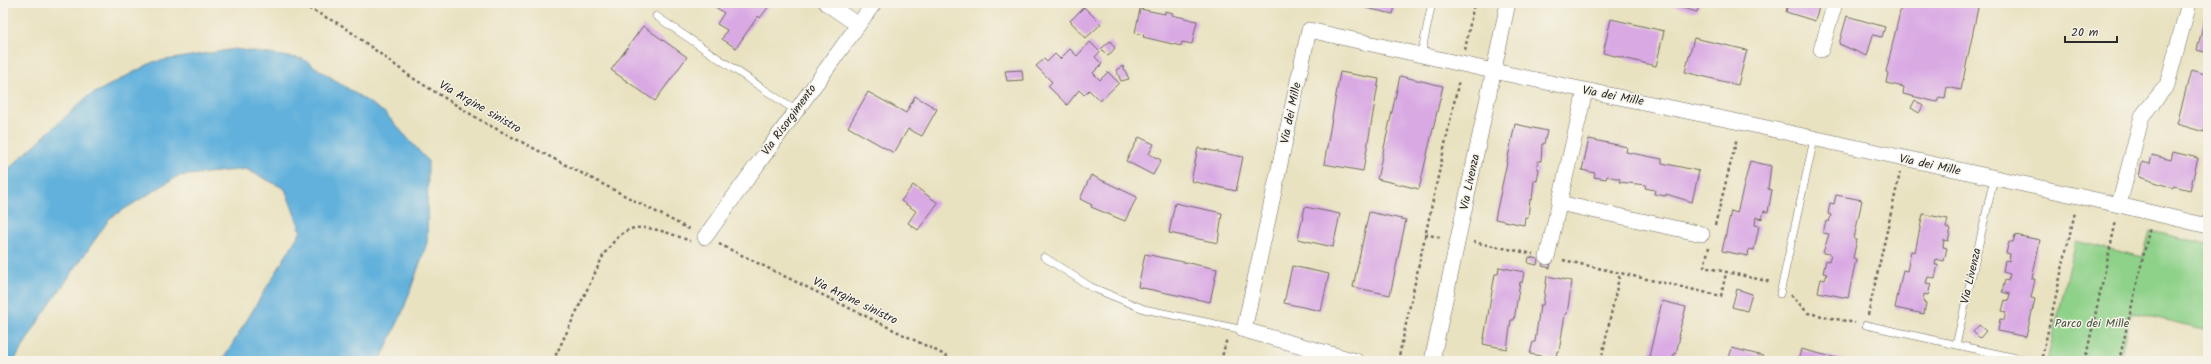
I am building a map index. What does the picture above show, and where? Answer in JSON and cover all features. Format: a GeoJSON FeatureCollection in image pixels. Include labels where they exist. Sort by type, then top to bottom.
{"type":"FeatureCollection","features":[{"type":"Feature","properties":{"kind":"street"},"geometry":{"type":"LineString","coordinates":[[826,3],[858,25]]}},
{"type":"Feature","properties":{"kind":"street","name":"Via Risorgimento"},"geometry":{"type":"LineString","coordinates":[[705,237],[874,3]]}},
{"type":"Feature","properties":{"kind":"street","name":"Via Livenza"},"geometry":{"type":"LineString","coordinates":[[1432,361],[1508,3]]}},
{"type":"Feature","properties":{"kind":"street"},"geometry":{"type":"LineString","coordinates":[[1820,50],[1835,3]]}},
{"type":"Feature","properties":{"kind":"street"},"geometry":{"type":"LineString","coordinates":[[2119,205],[2142,116],[2167,85],[2189,3]]}},
{"type":"Feature","properties":{"kind":"street","name":"Via dei Mille"},"geometry":{"type":"LineString","coordinates":[[1237,329],[1309,30],[1585,91],[1744,123],[2079,196],[2208,226]]}},
{"type":"Feature","properties":{"kind":"street"},"geometry":{"type":"LineString","coordinates":[[1547,257],[1585,91]]}},
{"type":"Feature","properties":{"kind":"street"},"geometry":{"type":"LineString","coordinates":[[1559,203],[1708,236]]}},
{"type":"Feature","properties":{"kind":"street"},"geometry":{"type":"LineString","coordinates":[[1237,329],[1356,361]]}},
{"type":"Feature","properties":{"kind":"lane"},"geometry":{"type":"LineString","coordinates":[[1420,54],[1432,3]]}},
{"type":"Feature","properties":{"kind":"lane"},"geometry":{"type":"LineString","coordinates":[[656,16],[796,111]]}},
{"type":"Feature","properties":{"kind":"lane"},"geometry":{"type":"LineString","coordinates":[[1780,294],[1814,139]]}},
{"type":"Feature","properties":{"kind":"lane","name":"Via Livenza"},"geometry":{"type":"LineString","coordinates":[[1956,345],[1994,178]]}},
{"type":"Feature","properties":{"kind":"lane"},"geometry":{"type":"LineString","coordinates":[[1044,257],[1091,287],[1144,309],[1237,329]]}},
{"type":"Feature","properties":{"kind":"lane"},"geometry":{"type":"LineString","coordinates":[[1866,325],[2030,361]]}},
{"type":"Feature","properties":{"kind":"path","name":"Via Argine sinistro"},"geometry":{"type":"LineString","coordinates":[[298,3],[343,26],[411,77],[485,123],[661,214]]}},
{"type":"Feature","properties":{"kind":"path"},"geometry":{"type":"LineString","coordinates":[[1398,361],[1474,3]]}},
{"type":"Feature","properties":{"kind":"path"},"geometry":{"type":"LineString","coordinates":[[1744,123],[1742,139],[1736,138],[1708,236],[1704,267],[1782,285],[1808,313],[1866,325],[1904,159]]}},
{"type":"Feature","properties":{"kind":"path"},"geometry":{"type":"LineString","coordinates":[[2041,361],[2079,196]]}},
{"type":"Feature","properties":{"kind":"path"},"geometry":{"type":"LineString","coordinates":[[2085,361],[2119,205]]}},
{"type":"Feature","properties":{"kind":"path"},"geometry":{"type":"LineString","coordinates":[[2119,361],[2153,213]]}},
{"type":"Feature","properties":{"kind":"path"},"geometry":{"type":"LineString","coordinates":[[553,361],[601,261],[615,240],[631,228],[658,230],[694,242],[705,237]]}},
{"type":"Feature","properties":{"kind":"path"},"geometry":{"type":"LineString","coordinates":[[1425,234],[1457,241],[1467,240],[1720,296],[1726,273]]}},
{"type":"Feature","properties":{"kind":"path","name":"Via Argine sinistro"},"geometry":{"type":"LineString","coordinates":[[746,257],[957,361]]}},
{"type":"Feature","properties":{"kind":"path"},"geometry":{"type":"LineString","coordinates":[[1601,361],[1620,273]]}},
{"type":"Feature","properties":{"kind":"path"},"geometry":{"type":"LineString","coordinates":[[1221,361],[1237,329]]}},
{"type":"Feature","properties":{"kind":"green space","name":"Parco dei Mille"},"geometry":{"type":"Polygon","coordinates":[[[2150,231],[2208,244],[2208,330],[2131,312],[2119,361],[2047,361],[2076,241],[2143,257],[2150,231]]]}},
{"type":"Feature","properties":{"kind":"water"},"geometry":{"type":"Polygon","coordinates":[[[235,49],[303,59],[385,113],[428,161],[427,243],[403,311],[380,361],[222,361],[301,231],[285,189],[246,169],[178,176],[110,218],[39,320],[14,361],[3,361],[3,174],[87,97],[153,62],[235,49]]]}},
{"type":"Feature","properties":{"kind":"building"},"geometry":{"type":"Polygon","coordinates":[[[710,3],[764,3],[769,6],[760,18],[758,16],[736,48],[722,39],[727,30],[717,24],[724,13],[710,3]]]}},
{"type":"Feature","properties":{"kind":"building"},"geometry":{"type":"Polygon","coordinates":[[[1343,3],[1396,3],[1393,14],[1343,3]]]}},
{"type":"Feature","properties":{"kind":"building"},"geometry":{"type":"Polygon","coordinates":[[[1663,3],[1700,3],[1697,12],[1663,3]]]}},
{"type":"Feature","properties":{"kind":"building"},"geometry":{"type":"Polygon","coordinates":[[[1788,3],[1820,3],[1815,21],[1786,12],[1788,3]]]}},
{"type":"Feature","properties":{"kind":"building"},"geometry":{"type":"Polygon","coordinates":[[[1902,3],[1979,3],[1961,90],[1947,87],[1945,98],[1939,97],[1937,102],[1903,94],[1904,87],[1886,83],[1888,73],[1886,72],[1902,3]]]}},
{"type":"Feature","properties":{"kind":"building"},"geometry":{"type":"Polygon","coordinates":[[[1084,7],[1101,24],[1086,38],[1070,21],[1084,7]]]}},
{"type":"Feature","properties":{"kind":"building"},"geometry":{"type":"Polygon","coordinates":[[[1140,9],[1165,14],[1165,11],[1173,13],[1172,15],[1197,21],[1192,44],[1182,42],[1181,46],[1143,37],[1144,35],[1135,33],[1140,9]]]}},
{"type":"Feature","properties":{"kind":"building"},"geometry":{"type":"Polygon","coordinates":[[[2208,9],[2208,53],[2197,50],[2208,9]]]}},
{"type":"Feature","properties":{"kind":"building"},"geometry":{"type":"Polygon","coordinates":[[[1847,16],[1885,27],[1882,37],[1873,35],[1867,56],[1839,44],[1847,16]]]}},
{"type":"Feature","properties":{"kind":"building"},"geometry":{"type":"Polygon","coordinates":[[[1611,19],[1664,31],[1656,66],[1603,53],[1611,19]]]}},
{"type":"Feature","properties":{"kind":"building"},"geometry":{"type":"Polygon","coordinates":[[[643,26],[687,57],[655,101],[611,70],[643,26]]]}},
{"type":"Feature","properties":{"kind":"building"},"geometry":{"type":"Polygon","coordinates":[[[1694,38],[1747,50],[1738,85],[1685,72],[1694,38]]]}},
{"type":"Feature","properties":{"kind":"building"},"geometry":{"type":"Polygon","coordinates":[[[1110,41],[1115,48],[1108,56],[1101,49],[1110,41]]]}},
{"type":"Feature","properties":{"kind":"building"},"geometry":{"type":"Polygon","coordinates":[[[1090,42],[1100,52],[1095,57],[1102,64],[1093,73],[1100,80],[1108,72],[1119,83],[1100,101],[1089,90],[1084,95],[1079,90],[1067,105],[1048,86],[1052,82],[1036,66],[1044,59],[1047,62],[1055,54],[1060,59],[1070,49],[1077,56],[1090,42]]]}},
{"type":"Feature","properties":{"kind":"building"},"geometry":{"type":"Polygon","coordinates":[[[1123,66],[1129,79],[1121,81],[1116,70],[1123,66]]]}},
{"type":"Feature","properties":{"kind":"building"},"geometry":{"type":"Polygon","coordinates":[[[1022,70],[1023,80],[1007,81],[1005,71],[1022,70]]]}},
{"type":"Feature","properties":{"kind":"building"},"geometry":{"type":"Polygon","coordinates":[[[2191,70],[2208,75],[2208,116],[2204,132],[2177,124],[2191,70]]]}},
{"type":"Feature","properties":{"kind":"building"},"geometry":{"type":"Polygon","coordinates":[[[1340,72],[1379,79],[1363,171],[1324,164],[1340,72]]]}},
{"type":"Feature","properties":{"kind":"building"},"geometry":{"type":"Polygon","coordinates":[[[1400,76],[1443,86],[1419,189],[1377,179],[1400,76]]]}},
{"type":"Feature","properties":{"kind":"building"},"geometry":{"type":"Polygon","coordinates":[[[868,92],[906,113],[915,96],[937,109],[922,136],[908,129],[894,153],[848,127],[868,92]]]}},
{"type":"Feature","properties":{"kind":"building"},"geometry":{"type":"Polygon","coordinates":[[[1915,100],[1923,106],[1919,113],[1911,108],[1915,100]]]}},
{"type":"Feature","properties":{"kind":"building"},"geometry":{"type":"Polygon","coordinates":[[[1515,124],[1547,131],[1544,144],[1542,144],[1541,161],[1538,161],[1537,168],[1539,169],[1537,181],[1534,180],[1528,218],[1525,217],[1524,225],[1495,219],[1515,124]]]}},
{"type":"Feature","properties":{"kind":"building"},"geometry":{"type":"Polygon","coordinates":[[[1139,137],[1154,144],[1149,154],[1161,160],[1153,175],[1126,161],[1139,137]]]}},
{"type":"Feature","properties":{"kind":"building"},"geometry":{"type":"Polygon","coordinates":[[[1589,139],[1627,147],[1626,152],[1662,159],[1662,163],[1699,171],[1692,202],[1666,194],[1666,196],[1654,194],[1655,190],[1645,188],[1646,185],[1619,182],[1620,179],[1607,176],[1606,179],[1594,177],[1595,173],[1582,170],[1589,139]]]}},
{"type":"Feature","properties":{"kind":"building"},"geometry":{"type":"Polygon","coordinates":[[[1198,148],[1243,157],[1236,191],[1191,181],[1198,148]]]}},
{"type":"Feature","properties":{"kind":"building"},"geometry":{"type":"Polygon","coordinates":[[[2173,152],[2198,158],[2190,190],[2174,186],[2173,188],[2139,177],[2142,162],[2150,164],[2152,155],[2171,160],[2173,152]]]}},
{"type":"Feature","properties":{"kind":"building"},"geometry":{"type":"Polygon","coordinates":[[[1750,161],[1771,166],[1768,189],[1772,190],[1768,212],[1764,211],[1762,219],[1756,217],[1755,225],[1759,226],[1754,250],[1749,249],[1748,256],[1722,251],[1731,211],[1737,213],[1750,161]]]}},
{"type":"Feature","properties":{"kind":"building"},"geometry":{"type":"Polygon","coordinates":[[[1091,175],[1137,197],[1125,221],[1091,207],[1092,205],[1080,199],[1091,175]]]}},
{"type":"Feature","properties":{"kind":"building"},"geometry":{"type":"Polygon","coordinates":[[[913,185],[938,203],[918,230],[908,223],[916,211],[901,201],[913,185]]]}},
{"type":"Feature","properties":{"kind":"building"},"geometry":{"type":"Polygon","coordinates":[[[1836,195],[1862,200],[1854,239],[1857,240],[1853,258],[1856,259],[1848,298],[1818,292],[1821,279],[1825,280],[1827,274],[1823,273],[1826,260],[1829,261],[1831,254],[1823,253],[1829,234],[1823,233],[1826,221],[1829,222],[1831,215],[1828,214],[1830,203],[1834,204],[1836,195]]]}},
{"type":"Feature","properties":{"kind":"building"},"geometry":{"type":"Polygon","coordinates":[[[1175,203],[1222,213],[1218,243],[1169,233],[1175,203]]]}},
{"type":"Feature","properties":{"kind":"building"},"geometry":{"type":"Polygon","coordinates":[[[1305,207],[1340,214],[1333,247],[1298,239],[1305,207]]]}},
{"type":"Feature","properties":{"kind":"building"},"geometry":{"type":"Polygon","coordinates":[[[1369,212],[1406,220],[1390,295],[1353,287],[1369,212]]]}},
{"type":"Feature","properties":{"kind":"building"},"geometry":{"type":"Polygon","coordinates":[[[1923,214],[1948,219],[1946,227],[1951,229],[1948,241],[1944,240],[1943,247],[1947,248],[1944,261],[1936,259],[1935,265],[1938,265],[1935,278],[1928,277],[1926,283],[1931,284],[1928,295],[1924,294],[1923,302],[1926,303],[1924,314],[1895,308],[1903,270],[1907,271],[1911,251],[1915,252],[1923,214]]]}},
{"type":"Feature","properties":{"kind":"building"},"geometry":{"type":"Polygon","coordinates":[[[2015,235],[2040,240],[2032,279],[2035,279],[2031,298],[2035,299],[2026,337],[1998,331],[2000,319],[2004,320],[2006,312],[2002,311],[2005,300],[2008,301],[2010,294],[2002,292],[2005,280],[2008,281],[2010,274],[2003,272],[2005,260],[2009,261],[2010,254],[2006,253],[2009,242],[2013,242],[2015,235]]]}},
{"type":"Feature","properties":{"kind":"building"},"geometry":{"type":"Polygon","coordinates":[[[1145,254],[1217,269],[1210,302],[1138,287],[1145,254]]]}},
{"type":"Feature","properties":{"kind":"building"},"geometry":{"type":"Polygon","coordinates":[[[1529,257],[1538,259],[1537,265],[1528,263],[1529,257]]]}},
{"type":"Feature","properties":{"kind":"building"},"geometry":{"type":"Polygon","coordinates":[[[1543,259],[1551,261],[1550,268],[1542,266],[1543,259]]]}},
{"type":"Feature","properties":{"kind":"building"},"geometry":{"type":"Polygon","coordinates":[[[1292,266],[1329,274],[1321,311],[1284,303],[1292,266]]]}},
{"type":"Feature","properties":{"kind":"building"},"geometry":{"type":"Polygon","coordinates":[[[1499,267],[1524,272],[1522,283],[1520,282],[1514,320],[1511,320],[1507,349],[1483,344],[1495,274],[1498,274],[1499,267]]]}},
{"type":"Feature","properties":{"kind":"building"},"geometry":{"type":"Polygon","coordinates":[[[1547,276],[1572,281],[1567,314],[1565,314],[1559,352],[1557,351],[1556,359],[1530,354],[1533,342],[1535,342],[1540,305],[1543,305],[1547,276]]]}},
{"type":"Feature","properties":{"kind":"building"},"geometry":{"type":"Polygon","coordinates":[[[1737,289],[1752,294],[1747,311],[1732,307],[1737,289]]]}},
{"type":"Feature","properties":{"kind":"building"},"geometry":{"type":"Polygon","coordinates":[[[1662,301],[1686,307],[1678,336],[1680,336],[1676,354],[1674,354],[1672,361],[1648,361],[1662,301]]]}},
{"type":"Feature","properties":{"kind":"building"},"geometry":{"type":"Polygon","coordinates":[[[1979,325],[1986,331],[1980,338],[1973,332],[1979,325]]]}},
{"type":"Feature","properties":{"kind":"building"},"geometry":{"type":"Polygon","coordinates":[[[1732,348],[1763,356],[1761,361],[1728,361],[1732,348]]]}},
{"type":"Feature","properties":{"kind":"building"},"geometry":{"type":"Polygon","coordinates":[[[1801,349],[1844,360],[1844,361],[1798,361],[1801,349]]]}}]}
